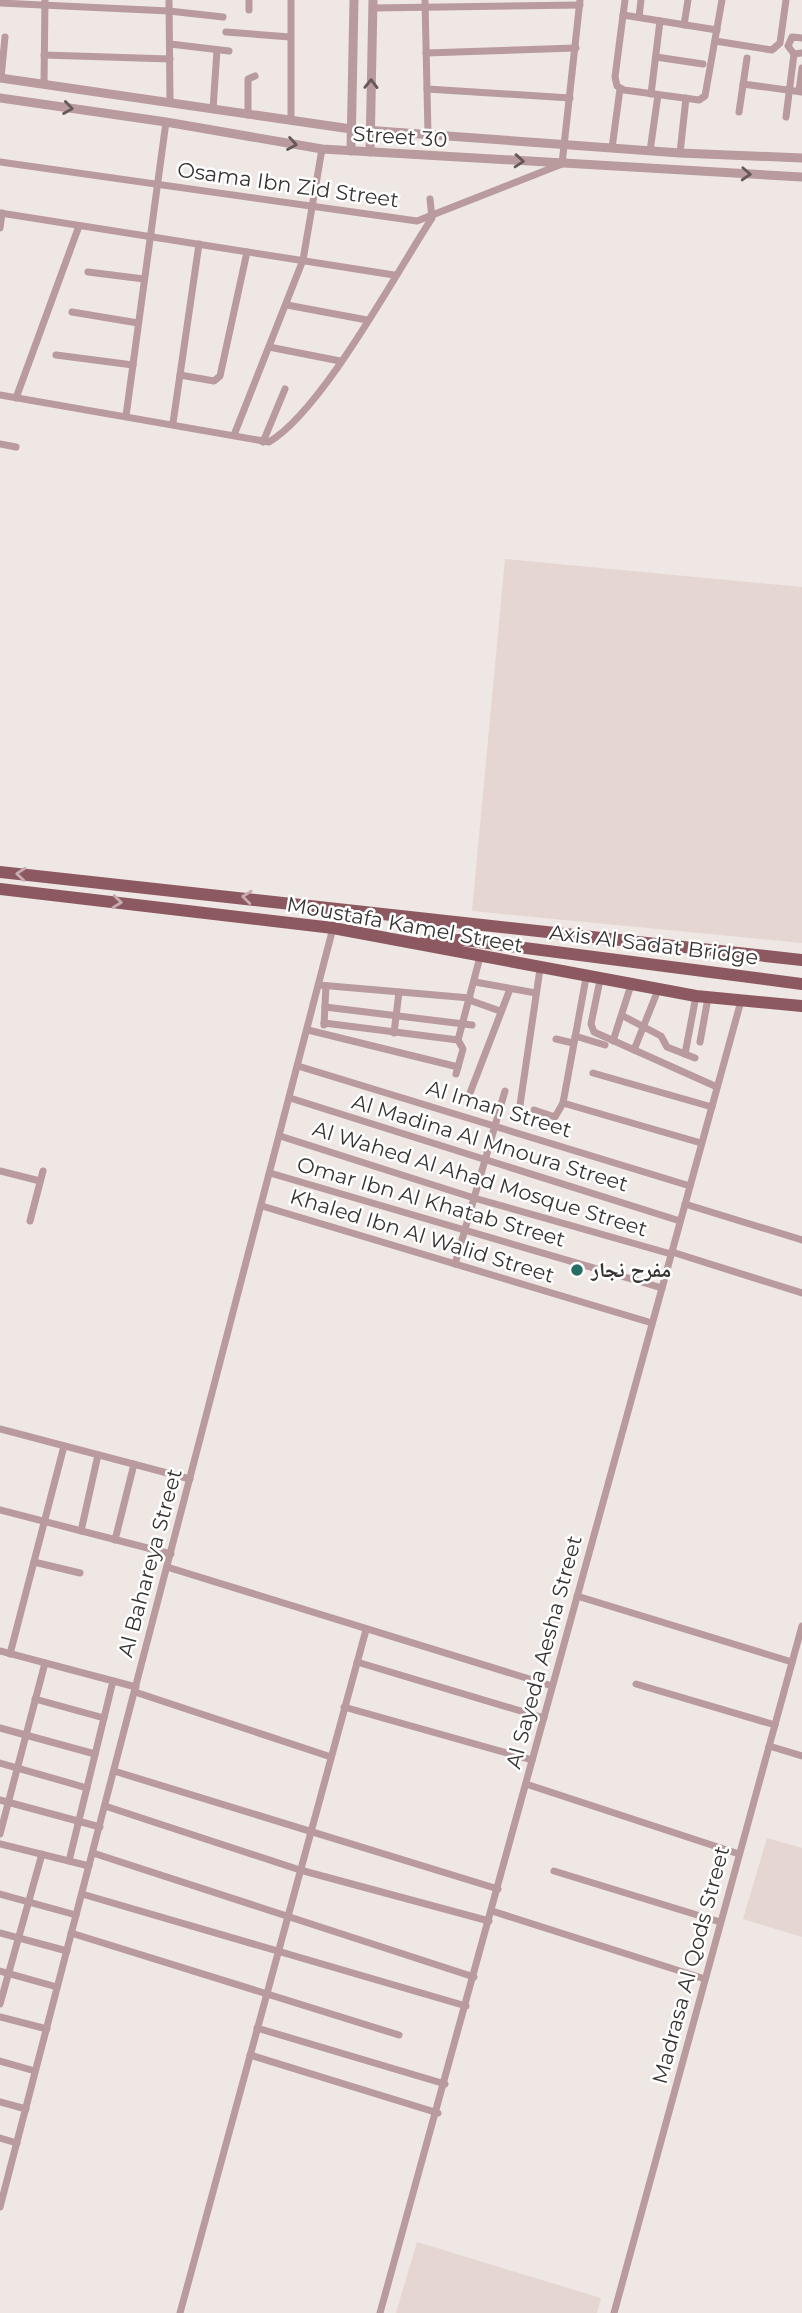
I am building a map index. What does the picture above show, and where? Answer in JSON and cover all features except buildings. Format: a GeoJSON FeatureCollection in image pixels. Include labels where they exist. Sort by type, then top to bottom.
{"type":"FeatureCollection","features":[{"type":"Feature","properties":{"kind":"main road","name":"Moustafa Kamel Street"},"geometry":{"type":"LineString","coordinates":[[0,872],[802,960]]}},
{"type":"Feature","properties":{"kind":"main road","name":"Moustafa Kamel Street"},"geometry":{"type":"LineString","coordinates":[[0,889],[333,928],[540,970],[658,990],[802,1006]]}},
{"type":"Feature","properties":{"kind":"main road","name":"Axis Al Sadat Bridge"},"geometry":{"type":"LineString","coordinates":[[418,945],[433,940],[464,940],[802,985]]}},
{"type":"Feature","properties":{"kind":"main road"},"geometry":{"type":"LineString","coordinates":[[785,958],[797,965],[802,975]]}},
{"type":"Feature","properties":{"kind":"main road"},"geometry":{"type":"LineString","coordinates":[[783,1004],[796,998],[802,985]]}},
{"type":"Feature","properties":{"kind":"street"},"geometry":{"type":"LineString","coordinates":[[169,0],[170,102]]}},
{"type":"Feature","properties":{"kind":"street"},"geometry":{"type":"LineString","coordinates":[[248,10],[249,0]]}},
{"type":"Feature","properties":{"kind":"street"},"geometry":{"type":"LineString","coordinates":[[290,121],[291,0]]}},
{"type":"Feature","properties":{"kind":"street"},"geometry":{"type":"LineString","coordinates":[[351,151],[354,0]]}},
{"type":"Feature","properties":{"kind":"street"},"geometry":{"type":"LineString","coordinates":[[612,148],[622,90],[615,77],[625,0]]}},
{"type":"Feature","properties":{"kind":"street"},"geometry":{"type":"LineString","coordinates":[[639,17],[641,0]]}},
{"type":"Feature","properties":{"kind":"street"},"geometry":{"type":"LineString","coordinates":[[684,24],[688,0]]}},
{"type":"Feature","properties":{"kind":"street"},"geometry":{"type":"LineString","coordinates":[[622,90],[704,98],[722,0]]}},
{"type":"Feature","properties":{"kind":"street"},"geometry":{"type":"LineString","coordinates":[[715,41],[772,50],[780,43],[786,0]]}},
{"type":"Feature","properties":{"kind":"street"},"geometry":{"type":"LineString","coordinates":[[370,152],[373,4],[580,2],[562,164]]}},
{"type":"Feature","properties":{"kind":"street"},"geometry":{"type":"LineString","coordinates":[[0,3],[45,3],[223,17]]}},
{"type":"Feature","properties":{"kind":"street"},"geometry":{"type":"LineString","coordinates":[[44,84],[45,3]]}},
{"type":"Feature","properties":{"kind":"street"},"geometry":{"type":"LineString","coordinates":[[425,4],[428,134]]}},
{"type":"Feature","properties":{"kind":"street"},"geometry":{"type":"LineString","coordinates":[[623,15],[717,30]]}},
{"type":"Feature","properties":{"kind":"street"},"geometry":{"type":"LineString","coordinates":[[650,151],[660,21]]}},
{"type":"Feature","properties":{"kind":"street"},"geometry":{"type":"LineString","coordinates":[[226,32],[290,37]]}},
{"type":"Feature","properties":{"kind":"street"},"geometry":{"type":"LineString","coordinates":[[786,117],[798,53],[789,49],[790,40],[796,36],[802,38]]}},
{"type":"Feature","properties":{"kind":"street"},"geometry":{"type":"LineString","coordinates":[[1,78],[5,37]]}},
{"type":"Feature","properties":{"kind":"street"},"geometry":{"type":"LineString","coordinates":[[170,44],[229,51]]}},
{"type":"Feature","properties":{"kind":"street"},"geometry":{"type":"LineString","coordinates":[[426,52],[576,48]]}},
{"type":"Feature","properties":{"kind":"street"},"geometry":{"type":"LineString","coordinates":[[213,109],[217,50]]}},
{"type":"Feature","properties":{"kind":"street"},"geometry":{"type":"LineString","coordinates":[[44,55],[170,59]]}},
{"type":"Feature","properties":{"kind":"street"},"geometry":{"type":"LineString","coordinates":[[656,57],[703,64]]}},
{"type":"Feature","properties":{"kind":"street"},"geometry":{"type":"LineString","coordinates":[[739,112],[747,58]]}},
{"type":"Feature","properties":{"kind":"street"},"geometry":{"type":"LineString","coordinates":[[743,84],[801,91],[802,68]]}},
{"type":"Feature","properties":{"kind":"street"},"geometry":{"type":"LineString","coordinates":[[248,115],[248,79],[256,76]]}},
{"type":"Feature","properties":{"kind":"street","name":"Street 30"},"geometry":{"type":"LineString","coordinates":[[1,78],[351,129],[680,153],[802,158]]}},
{"type":"Feature","properties":{"kind":"street"},"geometry":{"type":"LineString","coordinates":[[427,89],[570,99]]}},
{"type":"Feature","properties":{"kind":"street"},"geometry":{"type":"LineString","coordinates":[[680,153],[686,98]]}},
{"type":"Feature","properties":{"kind":"street","name":"Street 30"},"geometry":{"type":"LineString","coordinates":[[0,99],[166,122],[322,149],[802,177]]}},
{"type":"Feature","properties":{"kind":"street"},"geometry":{"type":"LineString","coordinates":[[126,416],[166,122]]}},
{"type":"Feature","properties":{"kind":"street"},"geometry":{"type":"LineString","coordinates":[[234,435],[303,261],[322,149]]}},
{"type":"Feature","properties":{"kind":"street","name":"Osama Ibn Zid Street"},"geometry":{"type":"LineString","coordinates":[[0,162],[417,221],[432,218],[562,164]]}},
{"type":"Feature","properties":{"kind":"street"},"geometry":{"type":"LineString","coordinates":[[0,395],[173,423],[263,442],[272,440],[290,425],[340,361],[367,320],[432,218],[430,199]]}},
{"type":"Feature","properties":{"kind":"street"},"geometry":{"type":"LineString","coordinates":[[0,228],[1,213],[394,275]]}},
{"type":"Feature","properties":{"kind":"street"},"geometry":{"type":"LineString","coordinates":[[16,398],[79,226]]}},
{"type":"Feature","properties":{"kind":"street"},"geometry":{"type":"LineString","coordinates":[[173,423],[199,244]]}},
{"type":"Feature","properties":{"kind":"street"},"geometry":{"type":"LineString","coordinates":[[180,376],[214,381],[220,376],[247,252]]}},
{"type":"Feature","properties":{"kind":"street"},"geometry":{"type":"LineString","coordinates":[[88,272],[145,279]]}},
{"type":"Feature","properties":{"kind":"street"},"geometry":{"type":"LineString","coordinates":[[287,305],[367,320]]}},
{"type":"Feature","properties":{"kind":"street"},"geometry":{"type":"LineString","coordinates":[[72,312],[138,323]]}},
{"type":"Feature","properties":{"kind":"street"},"geometry":{"type":"LineString","coordinates":[[269,347],[340,361]]}},
{"type":"Feature","properties":{"kind":"street"},"geometry":{"type":"LineString","coordinates":[[56,355],[133,365]]}},
{"type":"Feature","properties":{"kind":"street"},"geometry":{"type":"LineString","coordinates":[[263,442],[285,389]]}},
{"type":"Feature","properties":{"kind":"street"},"geometry":{"type":"LineString","coordinates":[[0,444],[16,447]]}},
{"type":"Feature","properties":{"kind":"street","name":"Al Bahareya Street"},"geometry":{"type":"LineString","coordinates":[[0,2207],[4,2177],[17,2143],[298,1066],[323,985],[333,928]]}},
{"type":"Feature","properties":{"kind":"street"},"geometry":{"type":"LineString","coordinates":[[458,1040],[467,1024],[480,957]]}},
{"type":"Feature","properties":{"kind":"street"},"geometry":{"type":"LineString","coordinates":[[520,1105],[540,970]]}},
{"type":"Feature","properties":{"kind":"street"},"geometry":{"type":"LineString","coordinates":[[534,1111],[556,1116],[566,1105],[574,1040],[586,978]]}},
{"type":"Feature","properties":{"kind":"street"},"geometry":{"type":"LineString","coordinates":[[600,980],[591,1027],[596,1034],[717,1087]]}},
{"type":"Feature","properties":{"kind":"street"},"geometry":{"type":"LineString","coordinates":[[475,982],[536,993]]}},
{"type":"Feature","properties":{"kind":"street"},"geometry":{"type":"LineString","coordinates":[[323,1033],[323,985],[470,999],[500,1011]]}},
{"type":"Feature","properties":{"kind":"street"},"geometry":{"type":"LineString","coordinates":[[613,1041],[631,985]]}},
{"type":"Feature","properties":{"kind":"street"},"geometry":{"type":"LineString","coordinates":[[470,1093],[510,989]]}},
{"type":"Feature","properties":{"kind":"street"},"geometry":{"type":"LineString","coordinates":[[634,1050],[658,990]]}},
{"type":"Feature","properties":{"kind":"street"},"geometry":{"type":"LineString","coordinates":[[394,1032],[399,992]]}},
{"type":"Feature","properties":{"kind":"street"},"geometry":{"type":"LineString","coordinates":[[700,1042],[702,997]]}},
{"type":"Feature","properties":{"kind":"street"},"geometry":{"type":"LineString","coordinates":[[685,1054],[702,997]]}},
{"type":"Feature","properties":{"kind":"street","name":"Al Sayeda Aesha Street"},"geometry":{"type":"LineString","coordinates":[[380,2313],[438,2113],[552,1686],[741,1001]]}},
{"type":"Feature","properties":{"kind":"street"},"geometry":{"type":"LineString","coordinates":[[325,1007],[467,1024]]}},
{"type":"Feature","properties":{"kind":"street"},"geometry":{"type":"LineString","coordinates":[[623,1016],[661,1036],[666,1046],[695,1058]]}},
{"type":"Feature","properties":{"kind":"street"},"geometry":{"type":"LineString","coordinates":[[324,1023],[458,1040]]}},
{"type":"Feature","properties":{"kind":"street"},"geometry":{"type":"LineString","coordinates":[[308,1030],[457,1070],[463,1049],[458,1040]]}},
{"type":"Feature","properties":{"kind":"street"},"geometry":{"type":"LineString","coordinates":[[556,1039],[605,1045]]}},
{"type":"Feature","properties":{"kind":"street"},"geometry":{"type":"LineString","coordinates":[[668,1066],[675,1050]]}},
{"type":"Feature","properties":{"kind":"street","name":"Al Iman Street"},"geometry":{"type":"LineString","coordinates":[[298,1066],[690,1186]]}},
{"type":"Feature","properties":{"kind":"street"},"geometry":{"type":"LineString","coordinates":[[593,1073],[712,1107]]}},
{"type":"Feature","properties":{"kind":"street"},"geometry":{"type":"LineString","coordinates":[[455,1264],[505,1091]]}},
{"type":"Feature","properties":{"kind":"street","name":"Al Madina Al Mnoura Street"},"geometry":{"type":"LineString","coordinates":[[290,1098],[680,1221]]}},
{"type":"Feature","properties":{"kind":"street"},"geometry":{"type":"LineString","coordinates":[[566,1105],[701,1143]]}},
{"type":"Feature","properties":{"kind":"street","name":"Al Wahed Al Ahad Mosque Street"},"geometry":{"type":"LineString","coordinates":[[280,1136],[474,1198],[802,1293]]}},
{"type":"Feature","properties":{"kind":"street"},"geometry":{"type":"LineString","coordinates":[[0,1171],[40,1181]]}},
{"type":"Feature","properties":{"kind":"street"},"geometry":{"type":"LineString","coordinates":[[30,1221],[43,1171]]}},
{"type":"Feature","properties":{"kind":"street","name":"Omar Ibn Al Khatab Street"},"geometry":{"type":"LineString","coordinates":[[270,1173],[662,1288]]}},
{"type":"Feature","properties":{"kind":"street"},"geometry":{"type":"LineString","coordinates":[[685,1204],[802,1240]]}},
{"type":"Feature","properties":{"kind":"street","name":"Khaled Ibn Al Walid Street"},"geometry":{"type":"LineString","coordinates":[[262,1206],[652,1324]]}},
{"type":"Feature","properties":{"kind":"street"},"geometry":{"type":"LineString","coordinates":[[0,1429],[190,1479]]}},
{"type":"Feature","properties":{"kind":"street"},"geometry":{"type":"LineString","coordinates":[[10,1654],[64,1446]]}},
{"type":"Feature","properties":{"kind":"street"},"geometry":{"type":"LineString","coordinates":[[80,1531],[98,1455]]}},
{"type":"Feature","properties":{"kind":"street"},"geometry":{"type":"LineString","coordinates":[[114,1540],[134,1464]]}},
{"type":"Feature","properties":{"kind":"street"},"geometry":{"type":"LineString","coordinates":[[0,1510],[171,1554]]}},
{"type":"Feature","properties":{"kind":"street"},"geometry":{"type":"LineString","coordinates":[[34,1562],[80,1573]]}},
{"type":"Feature","properties":{"kind":"street"},"geometry":{"type":"LineString","coordinates":[[167,1567],[552,1686]]}},
{"type":"Feature","properties":{"kind":"street"},"geometry":{"type":"LineString","coordinates":[[577,1596],[792,1662]]}},
{"type":"Feature","properties":{"kind":"street","name":"Madrasa Al Qods Street"},"geometry":{"type":"LineString","coordinates":[[614,2313],[802,1626]]}},
{"type":"Feature","properties":{"kind":"street"},"geometry":{"type":"LineString","coordinates":[[180,2313],[366,1630]]}},
{"type":"Feature","properties":{"kind":"street"},"geometry":{"type":"LineString","coordinates":[[0,1651],[113,1681],[331,1757]]}},
{"type":"Feature","properties":{"kind":"street"},"geometry":{"type":"LineString","coordinates":[[357,1662],[544,1718]]}},
{"type":"Feature","properties":{"kind":"street"},"geometry":{"type":"LineString","coordinates":[[0,1834],[4,1801],[17,1768],[45,1663]]}},
{"type":"Feature","properties":{"kind":"street"},"geometry":{"type":"LineString","coordinates":[[69,1861],[113,1681]]}},
{"type":"Feature","properties":{"kind":"street"},"geometry":{"type":"LineString","coordinates":[[636,1684],[775,1725]]}},
{"type":"Feature","properties":{"kind":"street"},"geometry":{"type":"LineString","coordinates":[[35,1699],[104,1718]]}},
{"type":"Feature","properties":{"kind":"street"},"geometry":{"type":"LineString","coordinates":[[344,1707],[532,1760]]}},
{"type":"Feature","properties":{"kind":"street"},"geometry":{"type":"LineString","coordinates":[[0,1728],[95,1754]]}},
{"type":"Feature","properties":{"kind":"street"},"geometry":{"type":"LineString","coordinates":[[769,1746],[802,1756]]}},
{"type":"Feature","properties":{"kind":"street"},"geometry":{"type":"LineString","coordinates":[[0,1763],[87,1788]]}},
{"type":"Feature","properties":{"kind":"street"},"geometry":{"type":"LineString","coordinates":[[114,1771],[498,1889]]}},
{"type":"Feature","properties":{"kind":"street"},"geometry":{"type":"LineString","coordinates":[[526,1784],[739,1854]]}},
{"type":"Feature","properties":{"kind":"street"},"geometry":{"type":"LineString","coordinates":[[4,1801],[100,1827]]}},
{"type":"Feature","properties":{"kind":"street"},"geometry":{"type":"LineString","coordinates":[[105,1806],[300,1870],[489,1921]]}},
{"type":"Feature","properties":{"kind":"street"},"geometry":{"type":"LineString","coordinates":[[0,1844],[89,1866]]}},
{"type":"Feature","properties":{"kind":"street"},"geometry":{"type":"LineString","coordinates":[[93,1853],[288,1914],[474,1977]]}},
{"type":"Feature","properties":{"kind":"street"},"geometry":{"type":"LineString","coordinates":[[0,2004],[4,1973],[18,1938],[42,1854]]}},
{"type":"Feature","properties":{"kind":"street"},"geometry":{"type":"LineString","coordinates":[[554,1871],[720,1922]]}},
{"type":"Feature","properties":{"kind":"street"},"geometry":{"type":"LineString","coordinates":[[0,1894],[76,1915]]}},
{"type":"Feature","properties":{"kind":"street"},"geometry":{"type":"LineString","coordinates":[[82,1894],[466,2006]]}},
{"type":"Feature","properties":{"kind":"street"},"geometry":{"type":"LineString","coordinates":[[492,1911],[705,1979]]}},
{"type":"Feature","properties":{"kind":"street"},"geometry":{"type":"LineString","coordinates":[[0,1933],[67,1951]]}},
{"type":"Feature","properties":{"kind":"street"},"geometry":{"type":"LineString","coordinates":[[72,1933],[399,2035]]}},
{"type":"Feature","properties":{"kind":"street"},"geometry":{"type":"LineString","coordinates":[[4,1973],[57,1987]]}},
{"type":"Feature","properties":{"kind":"street"},"geometry":{"type":"LineString","coordinates":[[0,2017],[47,2029]]}},
{"type":"Feature","properties":{"kind":"street"},"geometry":{"type":"LineString","coordinates":[[257,2028],[445,2084]]}},
{"type":"Feature","properties":{"kind":"street"},"geometry":{"type":"LineString","coordinates":[[250,2055],[438,2113]]}},
{"type":"Feature","properties":{"kind":"street"},"geometry":{"type":"LineString","coordinates":[[0,2062],[35,2071]]}},
{"type":"Feature","properties":{"kind":"street"},"geometry":{"type":"LineString","coordinates":[[0,2102],[26,2109]]}},
{"type":"Feature","properties":{"kind":"street"},"geometry":{"type":"LineString","coordinates":[[0,2138],[17,2143]]}},
{"type":"Feature","properties":{"kind":"shaded area"},"geometry":{"type":"Polygon","coordinates":[[[505,559],[802,587],[802,943],[472,911],[505,559]]]}},
{"type":"Feature","properties":{"kind":"shaded area"},"geometry":{"type":"Polygon","coordinates":[[[767,1838],[802,1848],[802,1937],[743,1919],[767,1838]]]}},
{"type":"Feature","properties":{"kind":"shaded area"},"geometry":{"type":"Polygon","coordinates":[[[417,2242],[601,2298],[597,2313],[396,2313],[417,2242]]]}},
{"type":"Feature","properties":{"kind":"place","name":"مفرح نجار"},"geometry":{"type":"Point","coordinates":[577,1270]}}]}
